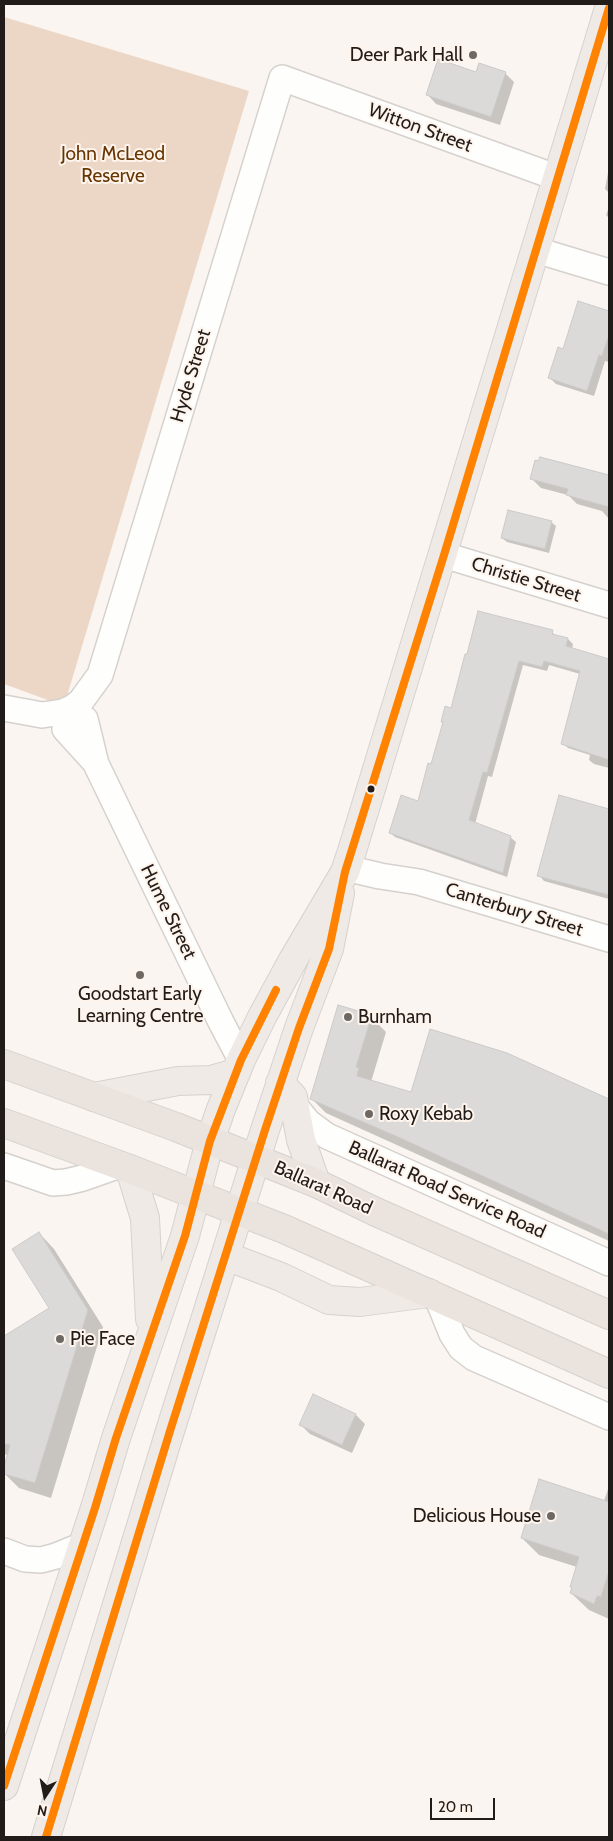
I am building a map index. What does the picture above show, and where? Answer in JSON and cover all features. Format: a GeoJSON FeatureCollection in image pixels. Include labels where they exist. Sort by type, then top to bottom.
{"type":"FeatureCollection","features":[{"type":"Feature","properties":{"kind":"highway","name":"Ballarat Road"},"geometry":{"type":"LineString","coordinates":[[4,1064],[94,1096],[316,1183],[385,1216],[609,1315]]}},
{"type":"Feature","properties":{"kind":"highway"},"geometry":{"type":"LineString","coordinates":[[4,1123],[125,1167],[284,1229],[609,1374]]}},
{"type":"Feature","properties":{"kind":"main road"},"geometry":{"type":"LineString","coordinates":[[46,1837],[170,1431],[257,1159],[287,1094],[299,1028],[329,948],[348,864],[444,555],[609,8]]}},
{"type":"Feature","properties":{"kind":"main road"},"geometry":{"type":"LineString","coordinates":[[4,1786],[116,1438],[184,1236],[210,1141],[238,1067],[262,1017],[348,864]]}},
{"type":"Feature","properties":{"kind":"main road"},"geometry":{"type":"LineString","coordinates":[[94,1096],[178,1081],[211,1080],[238,1067]]}},
{"type":"Feature","properties":{"kind":"main road"},"geometry":{"type":"LineString","coordinates":[[287,1094],[316,1183]]}},
{"type":"Feature","properties":{"kind":"main road"},"geometry":{"type":"LineString","coordinates":[[125,1167],[145,1218],[150,1336]]}},
{"type":"Feature","properties":{"kind":"main road"},"geometry":{"type":"LineString","coordinates":[[226,1256],[329,1300],[360,1302],[433,1295]]}},
{"type":"Feature","properties":{"kind":"street","name":"Witton Street"},"geometry":{"type":"LineString","coordinates":[[282,78],[558,178]]}},
{"type":"Feature","properties":{"kind":"street","name":"Hyde Street"},"geometry":{"type":"LineString","coordinates":[[73,720],[81,701],[100,675],[282,78]]}},
{"type":"Feature","properties":{"kind":"street"},"geometry":{"type":"LineString","coordinates":[[536,250],[609,272]]}},
{"type":"Feature","properties":{"kind":"street","name":"Christie Street"},"geometry":{"type":"LineString","coordinates":[[444,555],[609,605]]}},
{"type":"Feature","properties":{"kind":"street"},"geometry":{"type":"LineString","coordinates":[[6,708],[42,715],[53,714],[73,720]]}},
{"type":"Feature","properties":{"kind":"street","name":"Hume Street"},"geometry":{"type":"LineString","coordinates":[[73,720],[198,973],[221,1022],[238,1067]]}},
{"type":"Feature","properties":{"kind":"street","name":"Canterbury Street"},"geometry":{"type":"LineString","coordinates":[[348,864],[419,882],[609,939]]}},
{"type":"Feature","properties":{"kind":"street","name":"Ballarat Road Service Road"},"geometry":{"type":"LineString","coordinates":[[287,1094],[308,1122],[328,1136],[609,1263]]}},
{"type":"Feature","properties":{"kind":"street"},"geometry":{"type":"LineString","coordinates":[[4,1166],[53,1183],[66,1182],[125,1167]]}},
{"type":"Feature","properties":{"kind":"street"},"geometry":{"type":"LineString","coordinates":[[433,1295],[461,1348],[474,1358],[609,1417]]}},
{"type":"Feature","properties":{"kind":"street"},"geometry":{"type":"LineString","coordinates":[[4,1551],[25,1559],[41,1560],[83,1545]]}},
{"type":"Feature","properties":{"kind":"green space","name":"John McLeod Reserve"},"geometry":{"type":"Polygon","coordinates":[[[4,17],[249,91],[64,706],[4,684],[4,17]]]}},
{"type":"Feature","properties":{"kind":"building"},"geometry":{"type":"Polygon","coordinates":[[[438,59],[476,72],[479,63],[506,72],[491,117],[426,95],[438,59]]]}},
{"type":"Feature","properties":{"kind":"building"},"geometry":{"type":"Polygon","coordinates":[[[578,301],[609,311],[609,335],[602,356],[599,355],[587,391],[548,378],[558,347],[563,349],[578,301]]]}},
{"type":"Feature","properties":{"kind":"building"},"geometry":{"type":"Polygon","coordinates":[[[540,457],[609,475],[609,507],[566,495],[568,489],[530,479],[535,460],[538,461],[540,457]]]}},
{"type":"Feature","properties":{"kind":"building"},"geometry":{"type":"Polygon","coordinates":[[[508,510],[552,521],[545,549],[501,538],[508,510]]]}},
{"type":"Feature","properties":{"kind":"building"},"geometry":{"type":"Polygon","coordinates":[[[478,611],[553,630],[552,634],[568,638],[566,646],[609,659],[609,760],[561,744],[580,671],[544,661],[542,667],[519,661],[487,773],[483,772],[469,820],[511,836],[503,873],[389,833],[401,795],[418,801],[428,763],[431,764],[443,722],[441,722],[445,706],[451,708],[478,611]]]}},
{"type":"Feature","properties":{"kind":"building"},"geometry":{"type":"Polygon","coordinates":[[[559,795],[609,809],[609,895],[537,876],[559,795]]]}},
{"type":"Feature","properties":{"kind":"building"},"geometry":{"type":"Polygon","coordinates":[[[338,1005],[372,1015],[356,1067],[359,1068],[357,1076],[411,1092],[430,1029],[507,1053],[609,1099],[609,1234],[398,1137],[310,1099],[338,1005]]]}},
{"type":"Feature","properties":{"kind":"building"},"geometry":{"type":"Polygon","coordinates":[[[39,1232],[88,1310],[35,1483],[4,1474],[4,1466],[10,1445],[4,1444],[4,1336],[49,1308],[12,1249],[39,1232]]]}},
{"type":"Feature","properties":{"kind":"building"},"geometry":{"type":"Polygon","coordinates":[[[313,1394],[356,1414],[342,1445],[299,1425],[313,1394]]]}},
{"type":"Feature","properties":{"kind":"building"},"geometry":{"type":"Polygon","coordinates":[[[539,1479],[609,1502],[609,1571],[601,1597],[597,1596],[594,1604],[570,1593],[579,1557],[521,1538],[539,1479]]]}},
{"type":"Feature","properties":{"kind":"transit line"},"geometry":{"type":"LineString","coordinates":[[46,1837],[170,1431],[265,1130],[299,1028],[329,949],[345,872],[444,555],[609,8]]}},
{"type":"Feature","properties":{"kind":"transit line"},"geometry":{"type":"LineString","coordinates":[[4,1786],[116,1438],[185,1236],[210,1141],[241,1060],[276,990]]}},
{"type":"Feature","properties":{"kind":"place","name":"Deer Park Hall"},"geometry":{"type":"Point","coordinates":[473,55]}},
{"type":"Feature","properties":{"kind":"place","name":"Goodstart Early Learning Centre"},"geometry":{"type":"Point","coordinates":[140,975]}},
{"type":"Feature","properties":{"kind":"place","name":"Burnham"},"geometry":{"type":"Point","coordinates":[348,1017]}},
{"type":"Feature","properties":{"kind":"place","name":"Roxy Kebab"},"geometry":{"type":"Point","coordinates":[369,1114]}},
{"type":"Feature","properties":{"kind":"place","name":"Pie Face"},"geometry":{"type":"Point","coordinates":[60,1339]}},
{"type":"Feature","properties":{"kind":"place","name":"Delicious House"},"geometry":{"type":"Point","coordinates":[551,1516]}}]}
